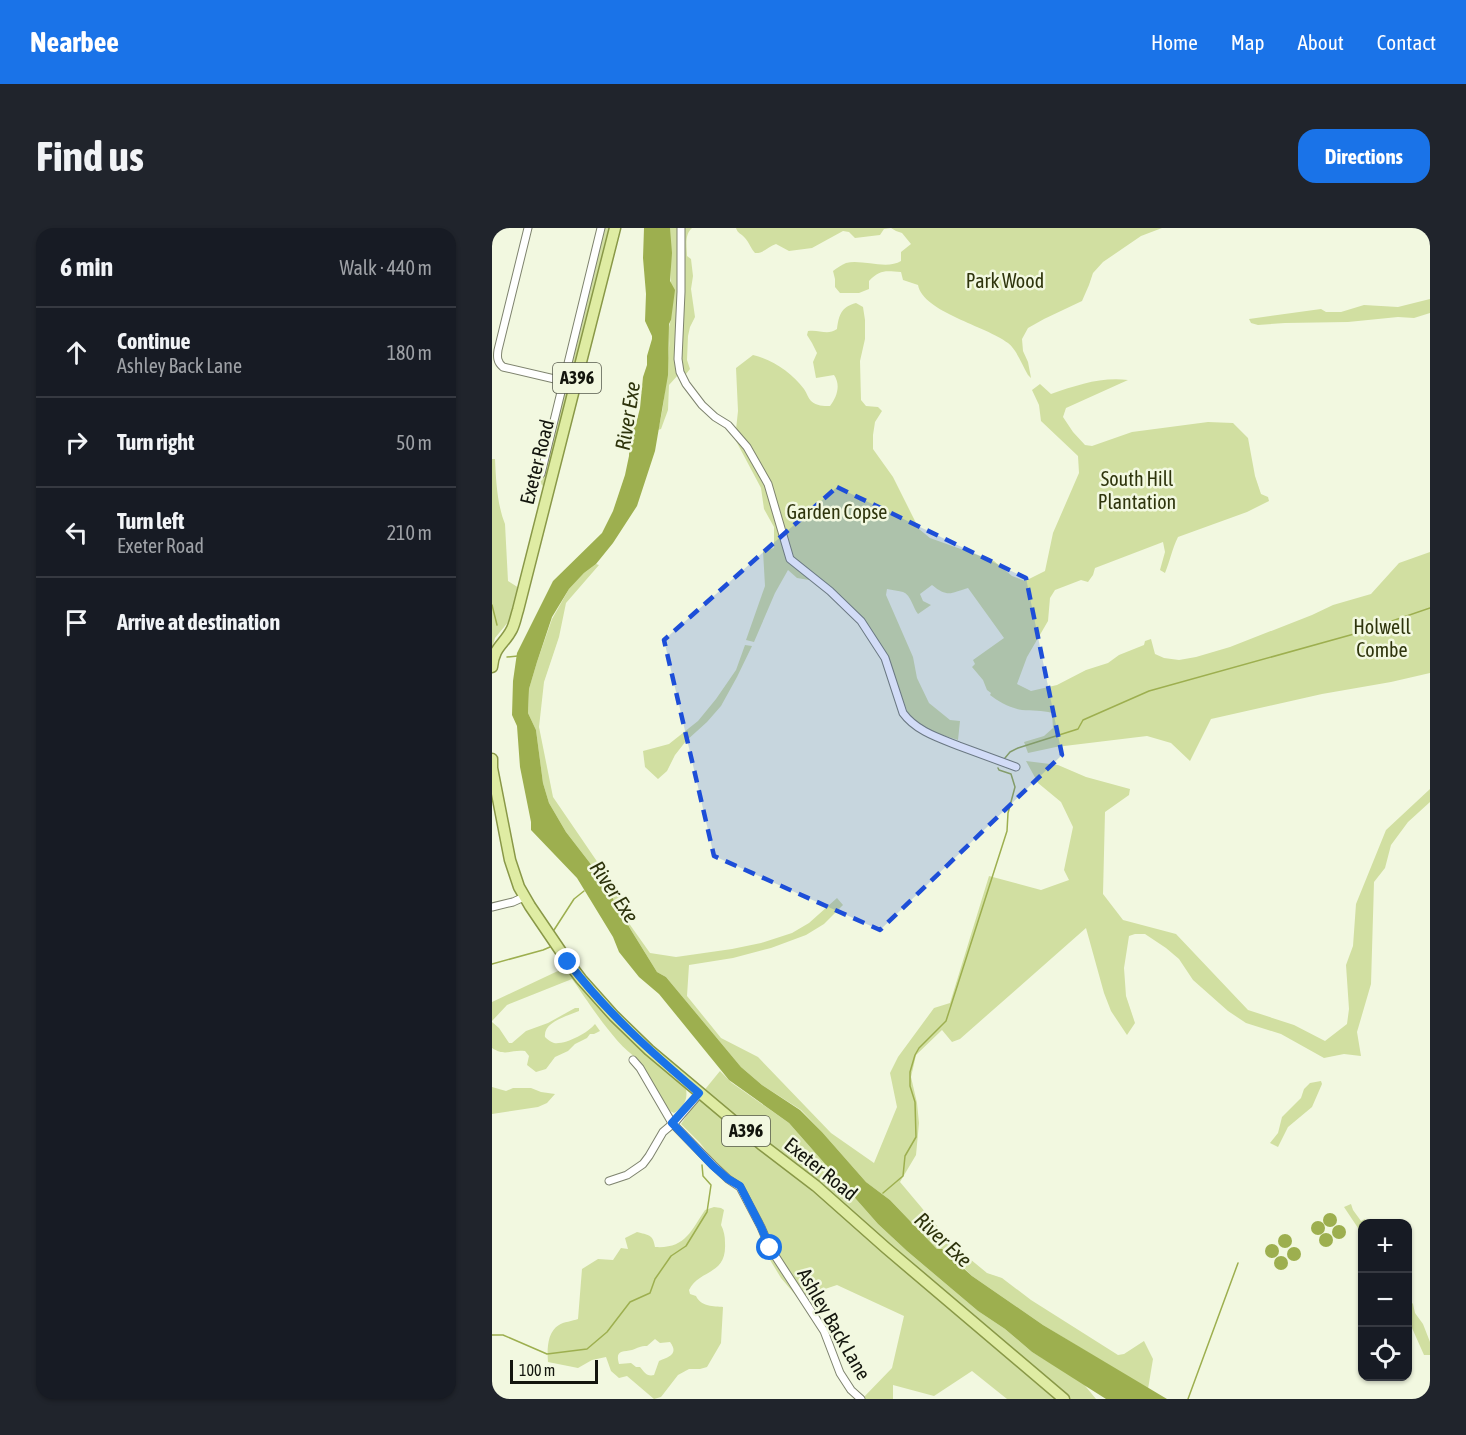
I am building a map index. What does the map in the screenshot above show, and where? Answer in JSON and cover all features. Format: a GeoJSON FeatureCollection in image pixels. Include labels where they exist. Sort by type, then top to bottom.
{"type":"FeatureCollection","features":[{"type":"Feature","properties":{"kind":"main road","name":"Exeter Road"},"geometry":{"type":"LineString","coordinates":[[492,668],[494,655],[509,634],[518,610],[570,382],[615,228]]}},
{"type":"Feature","properties":{"kind":"main road","name":"Exeter Road"},"geometry":{"type":"LineString","coordinates":[[492,759],[510,860],[519,887],[568,962],[593,993],[649,1050],[761,1144],[816,1186],[1064,1399]]}},
{"type":"Feature","properties":{"kind":"street"},"geometry":{"type":"LineString","coordinates":[[528,228],[498,350],[498,360],[502,367],[570,382]]}},
{"type":"Feature","properties":{"kind":"street"},"geometry":{"type":"LineString","coordinates":[[541,474],[570,382],[601,228]]}},
{"type":"Feature","properties":{"kind":"street"},"geometry":{"type":"LineString","coordinates":[[681,228],[678,359],[680,372],[702,405],[728,425],[747,447],[768,484],[790,559],[830,591],[861,621],[885,658],[903,713],[908,719],[935,737],[1016,767]]}},
{"type":"Feature","properties":{"kind":"street"},"geometry":{"type":"LineString","coordinates":[[492,907],[524,897]]}},
{"type":"Feature","properties":{"kind":"street"},"geometry":{"type":"LineString","coordinates":[[633,1060],[672,1123]]}},
{"type":"Feature","properties":{"kind":"street"},"geometry":{"type":"LineString","coordinates":[[609,1181],[627,1175],[643,1164],[663,1132],[699,1093]]}},
{"type":"Feature","properties":{"kind":"street","name":"Ashley Back Lane"},"geometry":{"type":"LineString","coordinates":[[672,1123],[713,1166],[740,1186],[770,1248],[824,1331],[840,1373],[851,1390],[861,1399]]}},
{"type":"Feature","properties":{"kind":"highlighted area"},"geometry":{"type":"Polygon","coordinates":[[[837,487],[1026,578],[1062,755],[880,930],[714,856],[664,640],[837,487]]]}},
{"type":"Feature","properties":{"kind":"green space"},"geometry":{"type":"Polygon","coordinates":[[[603,228],[611,228],[574,376],[570,378],[568,376],[603,228]]]}},
{"type":"Feature","properties":{"kind":"green space"},"geometry":{"type":"Polygon","coordinates":[[[670,228],[692,228],[689,231],[686,245],[687,256],[691,259],[693,276],[691,289],[695,317],[688,336],[687,360],[690,369],[686,374],[678,375],[669,385],[668,410],[661,429],[658,430],[665,390],[671,320],[670,228]]]}},
{"type":"Feature","properties":{"kind":"green space"},"geometry":{"type":"Polygon","coordinates":[[[736,228],[891,228],[884,229],[880,235],[855,238],[849,232],[843,231],[812,248],[789,251],[776,244],[755,253],[736,228]]]}},
{"type":"Feature","properties":{"kind":"green space","name":"Park Wood"},"geometry":{"type":"Polygon","coordinates":[[[891,228],[1162,228],[1141,236],[1103,262],[1093,273],[1082,301],[1028,328],[1022,339],[1031,378],[1008,343],[943,311],[922,295],[918,285],[903,280],[901,272],[880,273],[869,281],[869,289],[859,293],[840,293],[835,287],[833,271],[842,265],[852,262],[889,265],[901,261],[901,252],[911,244],[902,233],[891,228]]]}},
{"type":"Feature","properties":{"kind":"green space"},"geometry":{"type":"Polygon","coordinates":[[[1430,299],[1430,313],[1414,318],[1258,325],[1251,323],[1249,319],[1321,309],[1326,312],[1341,312],[1364,305],[1398,307],[1430,299]]]}},
{"type":"Feature","properties":{"kind":"green space"},"geometry":{"type":"Polygon","coordinates":[[[856,303],[863,307],[865,320],[865,339],[860,361],[861,400],[866,406],[878,407],[882,411],[875,422],[873,449],[893,477],[919,529],[930,538],[994,561],[1012,576],[1025,581],[1045,571],[1053,533],[1079,473],[1078,456],[1041,421],[1039,405],[1032,390],[1040,384],[1051,394],[1098,381],[1128,380],[1066,408],[1063,417],[1085,445],[1092,446],[1132,432],[1208,422],[1233,423],[1248,438],[1261,494],[1268,497],[1269,501],[1247,512],[1178,537],[1165,573],[1160,570],[1165,552],[1163,542],[1095,568],[1088,582],[1081,580],[1055,590],[1050,598],[1048,621],[1027,657],[1017,684],[1031,691],[1057,685],[1086,670],[1108,663],[1119,655],[1144,645],[1145,641],[1151,639],[1155,654],[1179,660],[1230,647],[1333,605],[1371,594],[1399,563],[1430,552],[1430,673],[1211,719],[1190,761],[1171,743],[1147,736],[1056,747],[1028,753],[1024,742],[1044,736],[1053,728],[1052,713],[1018,709],[990,695],[983,680],[972,667],[975,664],[973,660],[1004,638],[968,588],[946,593],[932,585],[920,594],[923,601],[931,605],[918,614],[910,599],[903,592],[887,589],[886,595],[913,657],[917,678],[929,703],[950,720],[960,721],[958,740],[933,732],[909,716],[887,656],[866,623],[815,574],[809,580],[797,578],[788,570],[775,593],[754,642],[746,640],[765,586],[763,551],[774,548],[774,527],[764,509],[761,488],[735,439],[738,411],[736,368],[753,355],[768,360],[794,378],[811,401],[818,405],[830,406],[835,399],[838,387],[836,379],[834,375],[816,378],[813,362],[817,353],[807,335],[808,331],[830,332],[837,329],[842,312],[856,303]]]}},
{"type":"Feature","properties":{"kind":"green space"},"geometry":{"type":"Polygon","coordinates":[[[568,386],[571,391],[545,488],[537,480],[568,386]]]}},
{"type":"Feature","properties":{"kind":"green space"},"geometry":{"type":"Polygon","coordinates":[[[492,459],[495,459],[496,484],[505,524],[508,581],[519,588],[513,616],[495,638],[492,649],[492,459]]]}},
{"type":"Feature","properties":{"kind":"green space"},"geometry":{"type":"Polygon","coordinates":[[[596,564],[599,565],[566,603],[559,637],[544,682],[539,727],[553,797],[622,898],[628,922],[650,953],[676,957],[761,943],[792,933],[809,923],[837,898],[843,905],[824,924],[806,935],[771,948],[733,958],[689,965],[687,996],[721,1038],[758,1057],[831,1133],[874,1163],[897,1107],[890,1073],[898,1057],[934,1008],[950,1003],[989,876],[1041,890],[1069,880],[1064,870],[1073,827],[1061,802],[1038,783],[1026,761],[1058,765],[1086,777],[1130,789],[1129,795],[1105,812],[1103,894],[1123,920],[1176,934],[1248,1010],[1294,1025],[1325,1041],[1347,1024],[1349,1009],[1346,965],[1353,946],[1356,904],[1386,830],[1430,789],[1430,802],[1408,822],[1391,845],[1385,868],[1374,882],[1371,984],[1357,1032],[1361,1056],[1344,1054],[1324,1058],[1281,1034],[1246,1023],[1228,1011],[1193,980],[1179,959],[1145,934],[1129,936],[1124,968],[1126,996],[1135,1023],[1127,1035],[1111,1011],[1104,993],[1086,928],[960,1039],[952,1042],[942,1030],[916,1055],[911,1077],[919,1123],[916,1155],[900,1182],[953,1245],[987,1273],[1002,1278],[1031,1300],[1118,1355],[1124,1354],[1144,1341],[1153,1359],[1148,1389],[1043,1325],[937,1249],[890,1200],[866,1182],[801,1110],[762,1085],[741,1067],[666,977],[657,972],[600,876],[566,832],[549,803],[543,783],[536,730],[528,713],[529,689],[552,619],[569,589],[596,564]]]}},
{"type":"Feature","properties":{"kind":"green space"},"geometry":{"type":"Polygon","coordinates":[[[745,645],[752,646],[721,706],[686,741],[675,755],[667,771],[658,779],[645,767],[643,751],[669,744],[698,721],[736,670],[745,645]]]}},
{"type":"Feature","properties":{"kind":"green space"},"geometry":{"type":"Polygon","coordinates":[[[560,970],[569,971],[621,1031],[686,1089],[684,1103],[674,1113],[670,1111],[637,1058],[620,1044],[572,979],[507,1005],[492,1021],[492,1002],[560,970]]]}},
{"type":"Feature","properties":{"kind":"green space"},"geometry":{"type":"Polygon","coordinates":[[[579,1008],[579,1011],[562,1017],[548,1027],[545,1037],[553,1043],[564,1042],[576,1038],[595,1024],[600,1031],[590,1034],[568,1051],[555,1057],[546,1069],[536,1072],[527,1065],[529,1056],[525,1051],[505,1052],[492,1048],[492,1022],[509,1043],[512,1043],[526,1031],[548,1023],[579,1008]]]}},
{"type":"Feature","properties":{"kind":"green space"},"geometry":{"type":"Polygon","coordinates":[[[720,1071],[732,1083],[789,1123],[878,1224],[907,1251],[978,1311],[1005,1329],[1032,1352],[1082,1382],[1096,1399],[1007,1399],[972,1371],[934,1396],[893,1385],[893,1399],[862,1399],[892,1368],[904,1316],[837,1285],[798,1298],[781,1278],[764,1250],[769,1248],[740,1187],[728,1179],[700,1143],[681,1124],[720,1071]]]}},
{"type":"Feature","properties":{"kind":"green space"},"geometry":{"type":"Polygon","coordinates":[[[1321,1081],[1322,1084],[1312,1107],[1288,1127],[1278,1147],[1270,1143],[1278,1133],[1282,1117],[1301,1098],[1304,1089],[1310,1083],[1321,1081]]]}},
{"type":"Feature","properties":{"kind":"green space"},"geometry":{"type":"Polygon","coordinates":[[[492,1087],[506,1091],[513,1088],[531,1088],[555,1094],[547,1103],[538,1107],[492,1114],[492,1087]]]}},
{"type":"Feature","properties":{"kind":"green space"},"geometry":{"type":"Polygon","coordinates":[[[1351,1204],[1360,1219],[1358,1228],[1344,1207],[1351,1204]]]}},
{"type":"Feature","properties":{"kind":"green space"},"geometry":{"type":"Polygon","coordinates":[[[714,1207],[724,1210],[721,1225],[725,1243],[722,1261],[712,1271],[699,1278],[689,1290],[690,1294],[696,1296],[704,1304],[723,1307],[721,1343],[707,1367],[689,1369],[678,1375],[661,1397],[654,1399],[627,1376],[619,1378],[611,1371],[606,1357],[592,1360],[578,1368],[548,1362],[548,1347],[552,1332],[561,1324],[578,1319],[582,1269],[598,1259],[613,1260],[621,1248],[628,1249],[625,1238],[637,1232],[651,1237],[655,1247],[674,1245],[686,1237],[705,1210],[714,1207]],[[655,1339],[647,1346],[620,1352],[619,1364],[631,1363],[640,1367],[648,1375],[654,1375],[659,1361],[673,1352],[670,1342],[660,1343],[655,1339]]]}},
{"type":"Feature","properties":{"kind":"green space"},"geometry":{"type":"Polygon","coordinates":[[[1412,1303],[1430,1342],[1430,1355],[1424,1355],[1412,1328],[1412,1303]]]}},
{"type":"Feature","properties":{"kind":"shaded area"},"geometry":{"type":"Polygon","coordinates":[[[644,228],[670,228],[672,253],[670,281],[675,290],[669,324],[668,375],[655,451],[637,506],[596,564],[569,589],[552,617],[529,689],[528,713],[536,730],[543,783],[549,803],[566,832],[600,876],[657,972],[666,977],[741,1067],[762,1085],[800,1110],[866,1182],[890,1200],[937,1249],[942,1249],[972,1276],[1043,1325],[1167,1399],[1106,1399],[1032,1352],[1005,1329],[978,1311],[907,1251],[878,1224],[789,1123],[729,1080],[659,994],[639,977],[619,952],[613,937],[577,878],[531,830],[520,767],[517,726],[512,715],[517,653],[553,581],[602,533],[613,511],[625,475],[630,435],[636,424],[640,408],[643,377],[652,339],[645,321],[644,228]]]}},
{"type":"Feature","properties":{"kind":"shaded area"},"geometry":{"type":"Polygon","coordinates":[[[1330,1213],[1335,1215],[1337,1220],[1335,1225],[1330,1227],[1325,1225],[1323,1220],[1325,1215],[1330,1213]]]}},
{"type":"Feature","properties":{"kind":"shaded area"},"geometry":{"type":"Polygon","coordinates":[[[1318,1221],[1323,1223],[1325,1228],[1323,1233],[1318,1235],[1313,1233],[1311,1228],[1313,1223],[1318,1221]]]}},
{"type":"Feature","properties":{"kind":"shaded area"},"geometry":{"type":"Polygon","coordinates":[[[1339,1225],[1344,1227],[1346,1232],[1344,1237],[1339,1239],[1334,1237],[1332,1232],[1334,1227],[1339,1225]]]}},
{"type":"Feature","properties":{"kind":"shaded area"},"geometry":{"type":"Polygon","coordinates":[[[1326,1233],[1331,1235],[1333,1240],[1331,1245],[1326,1247],[1321,1245],[1319,1240],[1321,1235],[1326,1233]]]}},
{"type":"Feature","properties":{"kind":"shaded area"},"geometry":{"type":"Polygon","coordinates":[[[1285,1234],[1290,1236],[1292,1241],[1290,1246],[1285,1248],[1280,1246],[1278,1241],[1280,1236],[1285,1234]]]}},
{"type":"Feature","properties":{"kind":"shaded area"},"geometry":{"type":"Polygon","coordinates":[[[1272,1244],[1277,1246],[1279,1251],[1277,1256],[1272,1258],[1267,1256],[1265,1251],[1267,1246],[1272,1244]]]}},
{"type":"Feature","properties":{"kind":"shaded area"},"geometry":{"type":"Polygon","coordinates":[[[1294,1247],[1299,1249],[1301,1254],[1299,1259],[1294,1261],[1289,1259],[1287,1254],[1289,1249],[1294,1247]]]}},
{"type":"Feature","properties":{"kind":"shaded area"},"geometry":{"type":"Polygon","coordinates":[[[1281,1256],[1286,1258],[1288,1263],[1286,1268],[1281,1270],[1276,1268],[1274,1263],[1276,1258],[1281,1256]]]}},
{"type":"Feature","properties":{"kind":"waterway"},"geometry":{"type":"LineString","coordinates":[[492,605],[497,625]]}},
{"type":"Feature","properties":{"kind":"waterway"},"geometry":{"type":"LineString","coordinates":[[1005,758],[1018,748],[1078,729],[1083,720],[1149,691],[1354,634],[1430,608]]}},
{"type":"Feature","properties":{"kind":"waterway"},"geometry":{"type":"LineString","coordinates":[[507,657],[518,656]]}},
{"type":"Feature","properties":{"kind":"waterway"},"geometry":{"type":"LineString","coordinates":[[883,1193],[903,1176],[905,1156],[916,1137],[915,1102],[910,1086],[910,1072],[915,1055],[946,1021],[1007,831],[1008,813],[1015,787],[1011,774],[998,768]]}},
{"type":"Feature","properties":{"kind":"waterway"},"geometry":{"type":"LineString","coordinates":[[554,930],[574,899],[584,891]]}},
{"type":"Feature","properties":{"kind":"waterway"},"geometry":{"type":"LineString","coordinates":[[492,964],[550,947]]}},
{"type":"Feature","properties":{"kind":"waterway"},"geometry":{"type":"LineString","coordinates":[[492,1335],[503,1335],[547,1354],[587,1349],[607,1332],[630,1302],[650,1293],[655,1279],[671,1256],[686,1246],[707,1212],[711,1185],[703,1176],[702,1165]]}},
{"type":"Feature","properties":{"kind":"waterway"},"geometry":{"type":"LineString","coordinates":[[1188,1399],[1238,1263]]}},
{"type":"Feature","properties":{"kind":"route"},"geometry":{"type":"LineString","coordinates":[[568,962],[593,993],[629,1031],[699,1093],[672,1123],[713,1166],[740,1186],[770,1248]]}},
{"type":"Feature","properties":{"kind":"water label","name":"River Exe"},"geometry":{"type":"Point","coordinates":[628,416]}},
{"type":"Feature","properties":{"kind":"water label","name":"River Exe"},"geometry":{"type":"Point","coordinates":[614,892]}},
{"type":"Feature","properties":{"kind":"water label","name":"River Exe"},"geometry":{"type":"Point","coordinates":[943,1240]}},
{"type":"Feature","properties":{"kind":"park label","name":"South Hill Plantation"},"geometry":{"type":"Point","coordinates":[1137,490]}},
{"type":"Feature","properties":{"kind":"park label","name":"Garden Copse"},"geometry":{"type":"Point","coordinates":[837,512]}},
{"type":"Feature","properties":{"kind":"park label","name":"Holwell Combe"},"geometry":{"type":"Point","coordinates":[1382,638]}}]}
